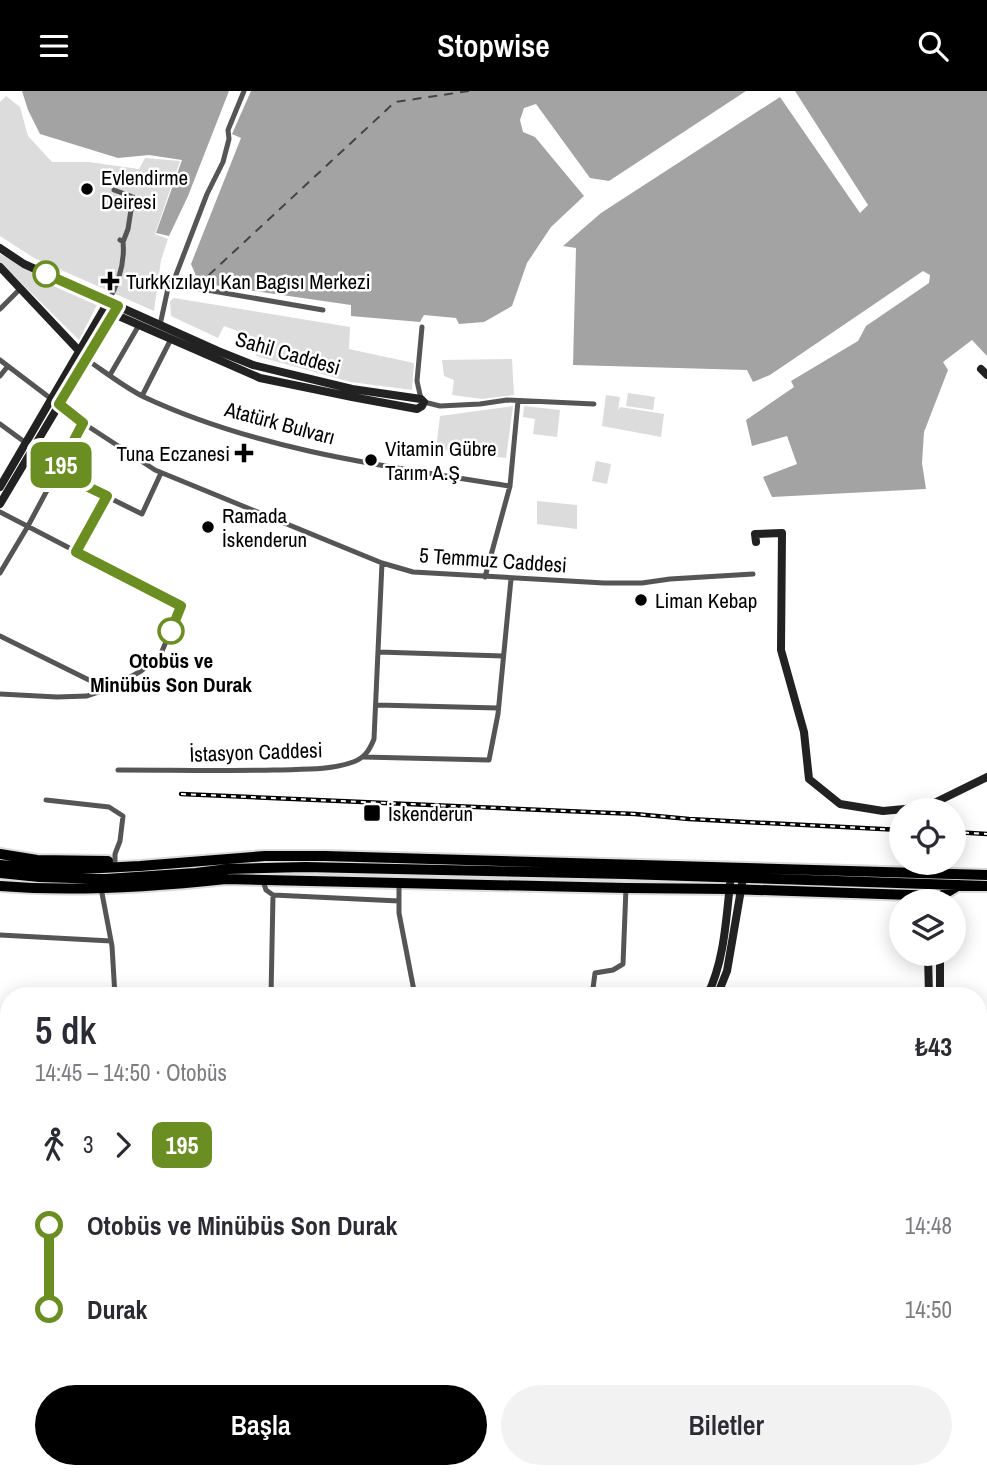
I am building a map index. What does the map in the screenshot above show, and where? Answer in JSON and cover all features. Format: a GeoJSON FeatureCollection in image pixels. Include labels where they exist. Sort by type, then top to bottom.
{"type":"FeatureCollection","features":[{"type":"Feature","properties":{"kind":"highway"},"geometry":{"type":"LineString","coordinates":[[0,854],[37,860],[220,860]]}},
{"type":"Feature","properties":{"kind":"highway"},"geometry":{"type":"LineString","coordinates":[[0,865],[63,870],[265,856],[325,856],[889,872]]}},
{"type":"Feature","properties":{"kind":"highway"},"geometry":{"type":"LineString","coordinates":[[0,873],[106,879],[277,867],[731,883],[889,896]]}},
{"type":"Feature","properties":{"kind":"highway"},"geometry":{"type":"LineString","coordinates":[[966,874],[987,874]]}},
{"type":"Feature","properties":{"kind":"highway"},"geometry":{"type":"LineString","coordinates":[[0,886],[41,890],[226,879],[626,888],[731,883]]}},
{"type":"Feature","properties":{"kind":"highway"},"geometry":{"type":"LineString","coordinates":[[743,884],[889,890]]}},
{"type":"Feature","properties":{"kind":"highway"},"geometry":{"type":"LineString","coordinates":[[947,889],[959,885],[987,886]]}},
{"type":"Feature","properties":{"kind":"street"},"geometry":{"type":"LineString","coordinates":[[174,280],[207,194],[223,162],[229,139],[228,130],[244,91]]}},
{"type":"Feature","properties":{"kind":"street"},"geometry":{"type":"LineString","coordinates":[[0,504],[79,351],[108,302],[119,276],[124,252],[121,241],[128,229],[133,197],[114,190]]}},
{"type":"Feature","properties":{"kind":"street"},"geometry":{"type":"LineString","coordinates":[[0,248],[24,264],[108,302]]}},
{"type":"Feature","properties":{"kind":"street","name":"Atatürk Bulvarı"},"geometry":{"type":"LineString","coordinates":[[0,267],[86,359],[142,396],[196,419],[256,437],[381,466],[510,486]]}},
{"type":"Feature","properties":{"kind":"street"},"geometry":{"type":"LineString","coordinates":[[160,325],[170,279],[195,288],[323,310]]}},
{"type":"Feature","properties":{"kind":"street"},"geometry":{"type":"LineString","coordinates":[[0,309],[20,289]]}},
{"type":"Feature","properties":{"kind":"street","name":"Sahil Caddesi"},"geometry":{"type":"LineString","coordinates":[[108,302],[116,310],[171,339],[260,378],[417,409],[422,407],[422,400]]}},
{"type":"Feature","properties":{"kind":"street"},"geometry":{"type":"LineString","coordinates":[[0,487],[26,443],[86,359],[116,310]]}},
{"type":"Feature","properties":{"kind":"street"},"geometry":{"type":"LineString","coordinates":[[110,375],[141,321]]}},
{"type":"Feature","properties":{"kind":"street","name":"Sahil Caddesi"},"geometry":{"type":"LineString","coordinates":[[141,321],[160,325],[253,365],[352,389],[422,400],[440,406],[507,400],[594,404]]}},
{"type":"Feature","properties":{"kind":"street"},"geometry":{"type":"LineString","coordinates":[[422,327],[417,381],[422,400]]}},
{"type":"Feature","properties":{"kind":"street"},"geometry":{"type":"LineString","coordinates":[[142,396],[171,339]]}},
{"type":"Feature","properties":{"kind":"street","name":"5 Temmuz Caddesi"},"geometry":{"type":"LineString","coordinates":[[0,360],[83,423],[161,473],[382,563],[413,572],[604,583],[753,575]]}},
{"type":"Feature","properties":{"kind":"street"},"geometry":{"type":"LineString","coordinates":[[0,376],[8,366]]}},
{"type":"Feature","properties":{"kind":"street"},"geometry":{"type":"LineString","coordinates":[[485,577],[510,486],[519,401]]}},
{"type":"Feature","properties":{"kind":"street"},"geometry":{"type":"LineString","coordinates":[[0,573],[83,423]]}},
{"type":"Feature","properties":{"kind":"street"},"geometry":{"type":"LineString","coordinates":[[0,424],[26,443]]}},
{"type":"Feature","properties":{"kind":"street"},"geometry":{"type":"LineString","coordinates":[[57,472],[142,514],[161,473]]}},
{"type":"Feature","properties":{"kind":"street"},"geometry":{"type":"LineString","coordinates":[[76,552],[107,496]]}},
{"type":"Feature","properties":{"kind":"street"},"geometry":{"type":"LineString","coordinates":[[0,512],[181,606],[160,656],[141,671],[111,688],[88,696],[0,694]]}},
{"type":"Feature","properties":{"kind":"street"},"geometry":{"type":"LineString","coordinates":[[756,542],[755,534],[782,533],[781,650],[804,732],[809,779],[840,804],[883,811],[926,807],[987,777]]}},
{"type":"Feature","properties":{"kind":"street"},"geometry":{"type":"LineString","coordinates":[[363,757],[374,739],[382,563]]}},
{"type":"Feature","properties":{"kind":"street"},"geometry":{"type":"LineString","coordinates":[[377,705],[498,708],[511,579]]}},
{"type":"Feature","properties":{"kind":"street"},"geometry":{"type":"LineString","coordinates":[[0,636],[91,681],[111,688]]}},
{"type":"Feature","properties":{"kind":"street"},"geometry":{"type":"LineString","coordinates":[[379,652],[503,656]]}},
{"type":"Feature","properties":{"kind":"street","name":"İstasyon Caddesi"},"geometry":{"type":"LineString","coordinates":[[118,770],[317,769],[353,762],[363,757],[489,760],[498,708]]}},
{"type":"Feature","properties":{"kind":"street"},"geometry":{"type":"LineString","coordinates":[[46,800],[109,807],[123,816],[115,860]]}},
{"type":"Feature","properties":{"kind":"street"},"geometry":{"type":"LineString","coordinates":[[263,880],[266,890],[274,895],[399,901]]}},
{"type":"Feature","properties":{"kind":"street"},"geometry":{"type":"LineString","coordinates":[[399,882],[399,913],[413,987]]}},
{"type":"Feature","properties":{"kind":"street"},"geometry":{"type":"LineString","coordinates":[[711,987],[718,967],[731,883]]}},
{"type":"Feature","properties":{"kind":"street"},"geometry":{"type":"LineString","coordinates":[[721,987],[727,971],[743,884]]}},
{"type":"Feature","properties":{"kind":"street"},"geometry":{"type":"LineString","coordinates":[[101,887],[111,940],[114,987]]}},
{"type":"Feature","properties":{"kind":"street"},"geometry":{"type":"LineString","coordinates":[[593,987],[595,973],[613,970],[623,964],[626,888]]}},
{"type":"Feature","properties":{"kind":"street"},"geometry":{"type":"LineString","coordinates":[[271,987],[274,895]]}},
{"type":"Feature","properties":{"kind":"street"},"geometry":{"type":"LineString","coordinates":[[0,935],[111,940]]}},
{"type":"Feature","properties":{"kind":"street"},"geometry":{"type":"LineString","coordinates":[[928,966],[929,987]]}},
{"type":"Feature","properties":{"kind":"street"},"geometry":{"type":"LineString","coordinates":[[940,966],[940,987]]}},
{"type":"Feature","properties":{"kind":"shaded area"},"geometry":{"type":"Polygon","coordinates":[[[22,91],[229,91],[188,196],[169,236],[156,233],[182,160],[149,155],[118,158],[40,134],[22,91]]]}},
{"type":"Feature","properties":{"kind":"shaded area"},"geometry":{"type":"Polygon","coordinates":[[[251,91],[746,91],[609,181],[590,178],[536,104],[524,108],[520,120],[523,132],[535,137],[584,196],[551,227],[527,263],[512,306],[484,322],[459,324],[456,318],[424,315],[420,322],[351,316],[351,305],[199,283],[191,264],[241,138],[232,134],[251,91]]]}},
{"type":"Feature","properties":{"kind":"shaded area"},"geometry":{"type":"Polygon","coordinates":[[[795,91],[987,91],[987,356],[972,340],[943,362],[948,370],[924,432],[922,463],[926,489],[772,497],[763,477],[797,464],[787,436],[752,446],[746,420],[794,387],[791,381],[858,341],[866,326],[929,283],[930,275],[923,271],[770,375],[753,382],[747,370],[573,365],[576,248],[563,246],[601,213],[780,97],[860,213],[868,205],[795,91]]]}},
{"type":"Feature","properties":{"kind":"shaded area"},"geometry":{"type":"Polygon","coordinates":[[[6,96],[20,107],[28,136],[52,162],[89,162],[139,169],[145,158],[180,161],[155,234],[168,239],[161,260],[154,311],[34,258],[0,236],[0,102],[6,96]]]}},
{"type":"Feature","properties":{"kind":"shaded area"},"geometry":{"type":"Polygon","coordinates":[[[0,254],[98,303],[79,340],[0,262],[0,254]]]}},
{"type":"Feature","properties":{"kind":"shaded area"},"geometry":{"type":"Polygon","coordinates":[[[174,298],[350,327],[349,349],[414,363],[412,390],[351,382],[256,356],[262,340],[224,326],[218,338],[171,316],[170,301],[174,298]]]}},
{"type":"Feature","properties":{"kind":"shaded area"},"geometry":{"type":"Polygon","coordinates":[[[512,359],[514,395],[482,399],[452,395],[454,380],[444,376],[442,360],[512,359]]]}},
{"type":"Feature","properties":{"kind":"shaded area"},"geometry":{"type":"Polygon","coordinates":[[[628,393],[655,397],[653,410],[626,406],[628,393]]]}},
{"type":"Feature","properties":{"kind":"shaded area"},"geometry":{"type":"Polygon","coordinates":[[[606,395],[620,397],[618,411],[620,407],[664,414],[661,437],[602,426],[606,395]]]}},
{"type":"Feature","properties":{"kind":"shaded area"},"geometry":{"type":"Polygon","coordinates":[[[513,406],[506,458],[436,449],[440,416],[513,406]]]}},
{"type":"Feature","properties":{"kind":"shaded area"},"geometry":{"type":"Polygon","coordinates":[[[524,406],[560,410],[557,437],[533,434],[535,419],[523,417],[524,406]]]}},
{"type":"Feature","properties":{"kind":"shaded area"},"geometry":{"type":"Polygon","coordinates":[[[596,461],[611,464],[607,484],[592,481],[596,461]]]}},
{"type":"Feature","properties":{"kind":"shaded area"},"geometry":{"type":"Polygon","coordinates":[[[537,501],[577,505],[577,529],[537,524],[537,501]]]}},
{"type":"Feature","properties":{"kind":"ferry route"},"geometry":{"type":"LineString","coordinates":[[197,286],[395,102],[469,91]]}},
{"type":"Feature","properties":{"kind":"railway"},"geometry":{"type":"LineString","coordinates":[[181,794],[635,814],[889,829]]}},
{"type":"Feature","properties":{"kind":"railway"},"geometry":{"type":"LineString","coordinates":[[966,833],[987,834]]}},
{"type":"Feature","properties":{"kind":"bus line","name":"195"},"geometry":{"type":"LineString","coordinates":[[46,274],[118,306],[59,404],[83,423],[57,472],[107,496],[76,552],[181,606],[171,631]]}},
{"type":"Feature","properties":{"kind":"place","name":"Evlendirme Deiresi"},"geometry":{"type":"Point","coordinates":[87,189]}},
{"type":"Feature","properties":{"kind":"place","name":"TurkKızılayı Kan Bagısı Merkezi"},"geometry":{"type":"Point","coordinates":[110,281]}},
{"type":"Feature","properties":{"kind":"place","name":"Tuna Eczanesi"},"geometry":{"type":"Point","coordinates":[244,453]}},
{"type":"Feature","properties":{"kind":"place","name":"Vitamin Gübre Tarım A.Ş"},"geometry":{"type":"Point","coordinates":[371,460]}},
{"type":"Feature","properties":{"kind":"place","name":"Ramada İskenderun"},"geometry":{"type":"Point","coordinates":[208,527]}},
{"type":"Feature","properties":{"kind":"place","name":"Liman Kebap"},"geometry":{"type":"Point","coordinates":[641,600]}},
{"type":"Feature","properties":{"kind":"place","name":"Otobüs ve Minübüs Son Durak"},"geometry":{"type":"Point","coordinates":[171,631]}},
{"type":"Feature","properties":{"kind":"place","name":"İskenderun"},"geometry":{"type":"Point","coordinates":[372,813]}}]}
